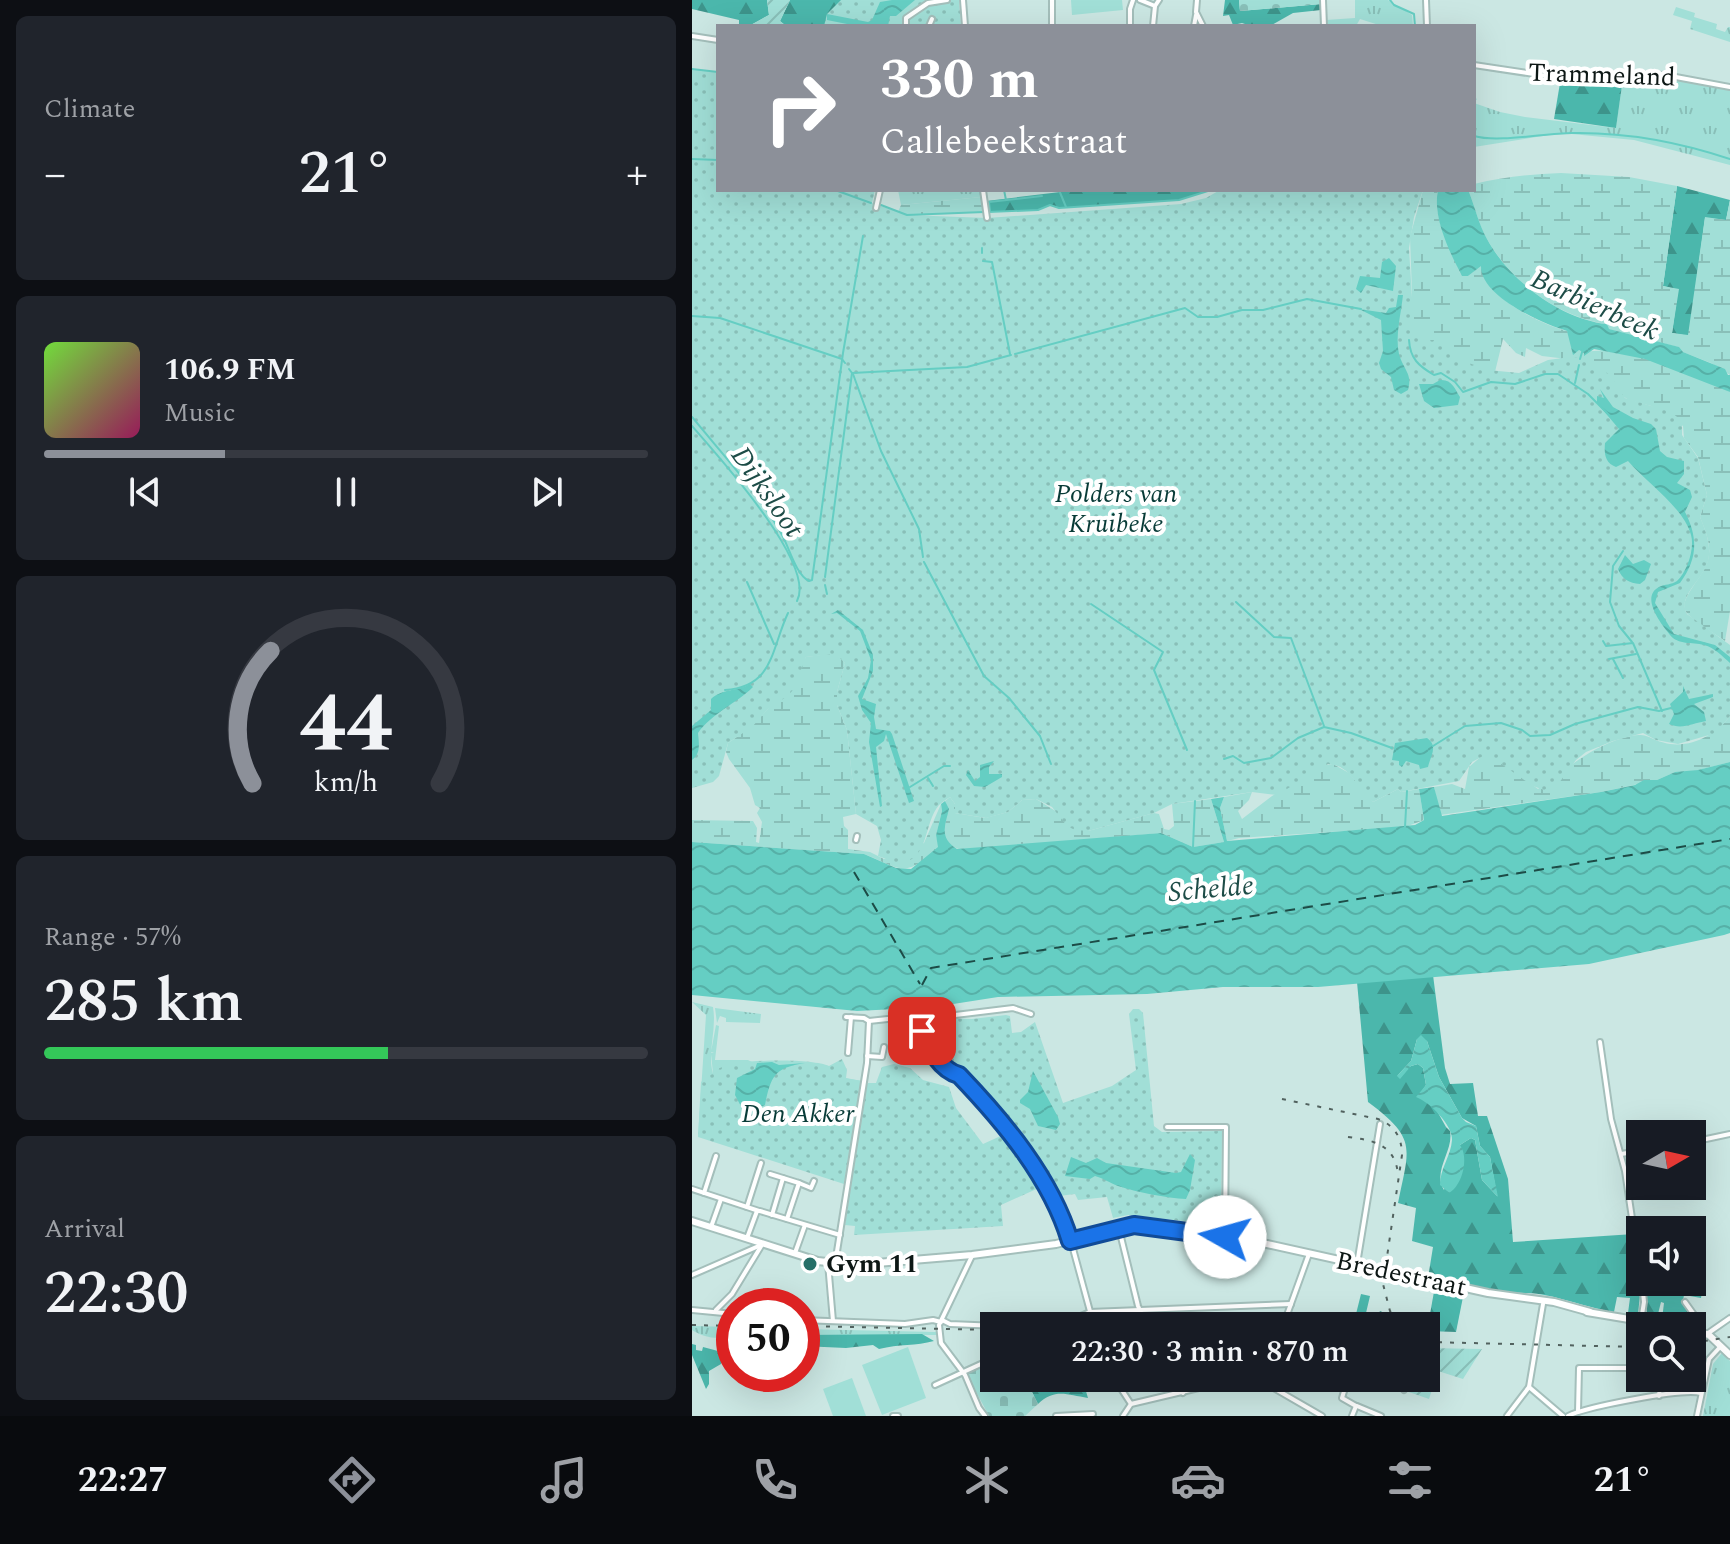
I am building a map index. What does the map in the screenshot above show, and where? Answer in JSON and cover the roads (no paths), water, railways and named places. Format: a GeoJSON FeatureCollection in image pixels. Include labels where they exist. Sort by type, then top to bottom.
{"type":"FeatureCollection","features":[{"type":"Feature","properties":{"kind":"main road","name":"Bredestraat"},"geometry":{"type":"LineString","coordinates":[[692,1221],[831,1263],[868,1264],[972,1255],[1070,1241],[1134,1225],[1225,1237],[1493,1294],[1626,1318]]}},
{"type":"Feature","properties":{"kind":"main road","name":"Bredestraat"},"geometry":{"type":"LineString","coordinates":[[1493,1294],[1550,1302],[1590,1312]]}},
{"type":"Feature","properties":{"kind":"main road"},"geometry":{"type":"LineString","coordinates":[[1706,1336],[1730,1355]]}},
{"type":"Feature","properties":{"kind":"street"},"geometry":{"type":"LineString","coordinates":[[906,24],[906,18],[921,7],[947,0]]}},
{"type":"Feature","properties":{"kind":"street"},"geometry":{"type":"LineString","coordinates":[[963,0],[965,24]]}},
{"type":"Feature","properties":{"kind":"street"},"geometry":{"type":"LineString","coordinates":[[1052,0],[1052,24]]}},
{"type":"Feature","properties":{"kind":"street"},"geometry":{"type":"LineString","coordinates":[[1130,24],[1133,0]]}},
{"type":"Feature","properties":{"kind":"street"},"geometry":{"type":"LineString","coordinates":[[1140,0],[1155,6]]}},
{"type":"Feature","properties":{"kind":"street"},"geometry":{"type":"LineString","coordinates":[[1153,24],[1155,6],[1159,0]]}},
{"type":"Feature","properties":{"kind":"street"},"geometry":{"type":"LineString","coordinates":[[1194,24],[1197,0]]}},
{"type":"Feature","properties":{"kind":"street"},"geometry":{"type":"LineString","coordinates":[[1323,0],[1324,24]]}},
{"type":"Feature","properties":{"kind":"street"},"geometry":{"type":"LineString","coordinates":[[1426,0],[1427,24]]}},
{"type":"Feature","properties":{"kind":"street"},"geometry":{"type":"LineString","coordinates":[[1196,12],[1202,24]]}},
{"type":"Feature","properties":{"kind":"street"},"geometry":{"type":"LineString","coordinates":[[930,24],[932,19]]}},
{"type":"Feature","properties":{"kind":"street"},"geometry":{"type":"LineString","coordinates":[[692,36],[716,40]]}},
{"type":"Feature","properties":{"kind":"street","name":"Trammeland"},"geometry":{"type":"LineString","coordinates":[[1476,65],[1547,76],[1562,73],[1623,79],[1639,74],[1665,75],[1730,87]]}},
{"type":"Feature","properties":{"kind":"street"},"geometry":{"type":"LineString","coordinates":[[876,208],[880,192]]}},
{"type":"Feature","properties":{"kind":"street"},"geometry":{"type":"LineString","coordinates":[[983,192],[987,218]]}},
{"type":"Feature","properties":{"kind":"street"},"geometry":{"type":"LineString","coordinates":[[848,1053],[848,1017],[869,1021],[897,1018],[922,1022],[1004,1009],[1031,1014]]}},
{"type":"Feature","properties":{"kind":"street"},"geometry":{"type":"LineString","coordinates":[[833,1321],[831,1263],[840,1235],[867,1056],[869,1021]]}},
{"type":"Feature","properties":{"kind":"street"},"geometry":{"type":"LineString","coordinates":[[922,1022],[935,1049],[995,1114],[1059,1208],[1090,1312],[1291,1304]]}},
{"type":"Feature","properties":{"kind":"street"},"geometry":{"type":"LineString","coordinates":[[922,1031],[940,1062],[952,1074],[959,1075]]}},
{"type":"Feature","properties":{"kind":"street"},"geometry":{"type":"LineString","coordinates":[[1600,1042],[1611,1119],[1621,1154],[1631,1216]]}},
{"type":"Feature","properties":{"kind":"street"},"geometry":{"type":"LineString","coordinates":[[867,1056],[882,1057],[884,1047]]}},
{"type":"Feature","properties":{"kind":"street"},"geometry":{"type":"LineString","coordinates":[[1357,1266],[1380,1124]]}},
{"type":"Feature","properties":{"kind":"street"},"geometry":{"type":"LineString","coordinates":[[1167,1127],[1226,1127],[1225,1237]]}},
{"type":"Feature","properties":{"kind":"street"},"geometry":{"type":"LineString","coordinates":[[1706,1139],[1730,1134]]}},
{"type":"Feature","properties":{"kind":"street"},"geometry":{"type":"LineString","coordinates":[[1621,1154],[1626,1153]]}},
{"type":"Feature","properties":{"kind":"street"},"geometry":{"type":"LineString","coordinates":[[704,1193],[716,1156]]}},
{"type":"Feature","properties":{"kind":"street"},"geometry":{"type":"LineString","coordinates":[[747,1207],[761,1163]]}},
{"type":"Feature","properties":{"kind":"street"},"geometry":{"type":"LineString","coordinates":[[770,1174],[811,1188],[814,1181]]}},
{"type":"Feature","properties":{"kind":"street"},"geometry":{"type":"LineString","coordinates":[[772,1215],[783,1178]]}},
{"type":"Feature","properties":{"kind":"street"},"geometry":{"type":"LineString","coordinates":[[787,1219],[799,1183]]}},
{"type":"Feature","properties":{"kind":"street"},"geometry":{"type":"LineString","coordinates":[[692,1189],[840,1235]]}},
{"type":"Feature","properties":{"kind":"street"},"geometry":{"type":"LineString","coordinates":[[711,1227],[721,1199]]}},
{"type":"Feature","properties":{"kind":"street"},"geometry":{"type":"LineString","coordinates":[[747,1238],[759,1211]]}},
{"type":"Feature","properties":{"kind":"street"},"geometry":{"type":"LineString","coordinates":[[795,1254],[805,1225]]}},
{"type":"Feature","properties":{"kind":"street"},"geometry":{"type":"LineString","coordinates":[[1119,1229],[1139,1310]]}},
{"type":"Feature","properties":{"kind":"street"},"geometry":{"type":"LineString","coordinates":[[692,1275],[763,1243]]}},
{"type":"Feature","properties":{"kind":"street"},"geometry":{"type":"LineString","coordinates":[[736,1288],[763,1243]]}},
{"type":"Feature","properties":{"kind":"street"},"geometry":{"type":"LineString","coordinates":[[1288,1312],[1309,1254]]}},
{"type":"Feature","properties":{"kind":"street"},"geometry":{"type":"LineString","coordinates":[[972,1255],[939,1329],[941,1343],[963,1373],[985,1416]]}},
{"type":"Feature","properties":{"kind":"street"},"geometry":{"type":"LineString","coordinates":[[1685,1302],[1692,1312]]}},
{"type":"Feature","properties":{"kind":"street"},"geometry":{"type":"LineString","coordinates":[[1507,1416],[1529,1387],[1543,1304]]}},
{"type":"Feature","properties":{"kind":"street"},"geometry":{"type":"LineString","coordinates":[[692,1310],[716,1310]]}},
{"type":"Feature","properties":{"kind":"street"},"geometry":{"type":"LineString","coordinates":[[1706,1329],[1730,1318]]}},
{"type":"Feature","properties":{"kind":"street"},"geometry":{"type":"LineString","coordinates":[[820,1321],[905,1324],[933,1320],[980,1325]]}},
{"type":"Feature","properties":{"kind":"street"},"geometry":{"type":"LineString","coordinates":[[1697,1416],[1709,1359],[1721,1346]]}},
{"type":"Feature","properties":{"kind":"street"},"geometry":{"type":"LineString","coordinates":[[935,1385],[980,1365]]}},
{"type":"Feature","properties":{"kind":"street"},"geometry":{"type":"LineString","coordinates":[[1581,1413],[1579,1368],[1626,1368]]}},
{"type":"Feature","properties":{"kind":"street"},"geometry":{"type":"LineString","coordinates":[[1529,1387],[1565,1416],[1659,1396],[1694,1391],[1701,1393]]}},
{"type":"Feature","properties":{"kind":"street"},"geometry":{"type":"LineString","coordinates":[[1123,1392],[1131,1404]]}},
{"type":"Feature","properties":{"kind":"street"},"geometry":{"type":"LineString","coordinates":[[1123,1416],[1131,1404],[1187,1392]]}},
{"type":"Feature","properties":{"kind":"street"},"geometry":{"type":"LineString","coordinates":[[1280,1392],[1322,1416]]}},
{"type":"Feature","properties":{"kind":"street"},"geometry":{"type":"LineString","coordinates":[[1344,1392],[1342,1398],[1381,1416]]}},
{"type":"Feature","properties":{"kind":"street"},"geometry":{"type":"LineString","coordinates":[[1659,1392],[1659,1396]]}},
{"type":"Feature","properties":{"kind":"street"},"geometry":{"type":"LineString","coordinates":[[1352,1416],[1356,1406]]}},
{"type":"Feature","properties":{"kind":"street"},"geometry":{"type":"LineString","coordinates":[[1056,1416],[1093,1414]]}},
{"type":"Feature","properties":{"kind":"water"},"geometry":{"type":"Polygon","coordinates":[[[915,0],[896,16],[890,16],[888,24],[847,24],[827,20],[827,14],[868,22],[872,20],[880,2],[915,0]]]}},
{"type":"Feature","properties":{"kind":"water"},"geometry":{"type":"Polygon","coordinates":[[[1438,192],[1469,192],[1484,234],[1508,269],[1522,283],[1554,306],[1572,314],[1607,324],[1609,329],[1679,347],[1683,352],[1725,369],[1730,375],[1730,392],[1645,359],[1594,349],[1584,356],[1579,350],[1573,355],[1567,331],[1529,315],[1501,298],[1483,277],[1481,266],[1468,276],[1462,276],[1440,223],[1438,192]]]}},
{"type":"Feature","properties":{"kind":"water"},"geometry":{"type":"Polygon","coordinates":[[[1389,258],[1396,266],[1393,291],[1366,285],[1361,293],[1356,289],[1360,276],[1380,278],[1382,262],[1389,258]]]}},
{"type":"Feature","properties":{"kind":"water"},"geometry":{"type":"Polygon","coordinates":[[[1398,295],[1403,295],[1398,347],[1409,380],[1408,390],[1401,394],[1394,390],[1391,377],[1379,363],[1383,351],[1381,320],[1359,309],[1386,313],[1389,308],[1396,307],[1398,295]]]}},
{"type":"Feature","properties":{"kind":"water"},"geometry":{"type":"Polygon","coordinates":[[[1440,380],[1447,381],[1455,388],[1460,397],[1458,405],[1434,408],[1424,401],[1419,384],[1433,384],[1440,380]]]}},
{"type":"Feature","properties":{"kind":"water"},"geometry":{"type":"Polygon","coordinates":[[[1600,389],[1613,407],[1656,429],[1660,451],[1667,457],[1684,461],[1684,474],[1677,483],[1690,490],[1692,497],[1685,512],[1694,539],[1693,557],[1680,583],[1658,592],[1655,603],[1674,634],[1715,645],[1730,657],[1730,663],[1708,646],[1673,638],[1654,611],[1651,597],[1654,591],[1677,581],[1687,566],[1691,535],[1681,515],[1628,461],[1616,467],[1607,461],[1605,443],[1619,429],[1597,403],[1597,396],[1604,398],[1600,389]]]}},
{"type":"Feature","properties":{"kind":"water"},"geometry":{"type":"Polygon","coordinates":[[[1625,555],[1633,564],[1644,560],[1651,564],[1645,580],[1640,584],[1626,580],[1618,569],[1625,555]]]}},
{"type":"Feature","properties":{"kind":"water"},"geometry":{"type":"Polygon","coordinates":[[[838,610],[863,630],[873,655],[873,671],[862,699],[876,704],[876,729],[892,734],[914,801],[909,803],[886,734],[884,741],[876,747],[880,807],[869,742],[871,723],[862,710],[858,696],[868,678],[871,660],[860,631],[837,613],[831,614],[838,610]]]}},
{"type":"Feature","properties":{"kind":"water"},"geometry":{"type":"Polygon","coordinates":[[[750,684],[753,687],[698,733],[698,751],[692,760],[692,726],[711,710],[711,699],[750,684]]]}},
{"type":"Feature","properties":{"kind":"water"},"geometry":{"type":"Polygon","coordinates":[[[1683,686],[1689,699],[1713,694],[1713,697],[1694,704],[1704,712],[1706,721],[1683,726],[1669,724],[1674,714],[1670,704],[1683,692],[1683,686]]]}},
{"type":"Feature","properties":{"kind":"water"},"geometry":{"type":"Polygon","coordinates":[[[1427,738],[1433,748],[1428,767],[1420,769],[1419,765],[1406,761],[1402,767],[1399,761],[1392,760],[1395,743],[1427,738]]]}},
{"type":"Feature","properties":{"kind":"water"},"geometry":{"type":"Polygon","coordinates":[[[994,761],[989,767],[989,774],[1002,774],[1002,777],[985,787],[974,786],[966,775],[968,770],[975,781],[980,777],[980,765],[994,761]]]}},
{"type":"Feature","properties":{"kind":"water","name":"Schelde"},"geometry":{"type":"Polygon","coordinates":[[[1730,762],[1730,933],[1724,935],[1589,964],[1318,987],[1223,987],[1147,994],[998,997],[934,1007],[857,1011],[692,995],[692,842],[864,854],[896,868],[911,869],[938,847],[936,835],[941,804],[945,801],[949,809],[946,836],[957,849],[1161,833],[1193,847],[1224,842],[1211,799],[1224,797],[1220,808],[1227,841],[1415,825],[1424,820],[1419,789],[1434,787],[1442,816],[1601,792],[1644,780],[1657,780],[1675,772],[1730,762]]]}},
{"type":"Feature","properties":{"kind":"water"},"geometry":{"type":"Polygon","coordinates":[[[1421,1035],[1427,1041],[1439,1077],[1462,1118],[1476,1126],[1480,1146],[1490,1157],[1498,1197],[1482,1180],[1475,1140],[1471,1138],[1460,1145],[1464,1163],[1458,1184],[1449,1193],[1440,1185],[1452,1140],[1449,1128],[1440,1115],[1416,1097],[1426,1085],[1423,1068],[1418,1064],[1411,1066],[1400,1079],[1397,1076],[1411,1061],[1421,1035]]]}},
{"type":"Feature","properties":{"kind":"water"},"geometry":{"type":"Polygon","coordinates":[[[757,1063],[779,1065],[805,1063],[780,1071],[772,1080],[765,1105],[745,1114],[735,1095],[737,1078],[755,1069],[757,1063]]]}},
{"type":"Feature","properties":{"kind":"water"},"geometry":{"type":"Polygon","coordinates":[[[1033,1071],[1058,1117],[1060,1124],[1056,1130],[1038,1126],[1030,1109],[1020,1103],[1028,1092],[1033,1071]]]}},
{"type":"Feature","properties":{"kind":"water"},"geometry":{"type":"Polygon","coordinates":[[[1190,1154],[1195,1160],[1186,1199],[1118,1186],[1095,1176],[1090,1179],[1065,1176],[1071,1157],[1086,1163],[1097,1158],[1106,1163],[1176,1173],[1181,1172],[1190,1154]]]}},
{"type":"Feature","properties":{"kind":"waterway","name":"Barbierbeek"},"geometry":{"type":"LineString","coordinates":[[1390,0],[1414,14],[1415,24]]}},
{"type":"Feature","properties":{"kind":"waterway"},"geometry":{"type":"LineString","coordinates":[[692,69],[716,72]]}},
{"type":"Feature","properties":{"kind":"waterway"},"geometry":{"type":"LineString","coordinates":[[1476,136],[1612,134],[1672,143],[1730,159]]}},
{"type":"Feature","properties":{"kind":"waterway"},"geometry":{"type":"LineString","coordinates":[[692,159],[716,160]]}},
{"type":"Feature","properties":{"kind":"waterway"},"geometry":{"type":"LineString","coordinates":[[841,192],[871,203]]}},
{"type":"Feature","properties":{"kind":"waterway"},"geometry":{"type":"LineString","coordinates":[[980,192],[984,212]]}},
{"type":"Feature","properties":{"kind":"waterway"},"geometry":{"type":"LineString","coordinates":[[1004,192],[1006,200]]}},
{"type":"Feature","properties":{"kind":"waterway"},"geometry":{"type":"LineString","coordinates":[[1060,192],[1066,207]]}},
{"type":"Feature","properties":{"kind":"waterway"},"geometry":{"type":"LineString","coordinates":[[988,212],[1038,210],[1050,205],[1059,208],[1179,200],[1205,192]]}},
{"type":"Feature","properties":{"kind":"waterway"},"geometry":{"type":"LineString","coordinates":[[990,211],[989,202],[1042,196]]}},
{"type":"Feature","properties":{"kind":"waterway"},"geometry":{"type":"LineString","coordinates":[[881,205],[907,215],[984,212]]}},
{"type":"Feature","properties":{"kind":"waterway"},"geometry":{"type":"LineString","coordinates":[[692,417],[761,502],[800,572],[809,581],[812,580],[843,353],[863,236]]}},
{"type":"Feature","properties":{"kind":"waterway"},"geometry":{"type":"LineString","coordinates":[[982,248],[982,253]]}},
{"type":"Feature","properties":{"kind":"waterway"},"geometry":{"type":"LineString","coordinates":[[983,261],[992,262],[1010,354]]}},
{"type":"Feature","properties":{"kind":"waterway"},"geometry":{"type":"LineString","coordinates":[[1015,354],[1185,308],[1198,317],[1217,317],[1307,299],[1361,309]]}},
{"type":"Feature","properties":{"kind":"waterway"},"geometry":{"type":"LineString","coordinates":[[692,316],[720,318],[842,359],[845,363]]}},
{"type":"Feature","properties":{"kind":"waterway","name":"Barbierbeek"},"geometry":{"type":"LineString","coordinates":[[1409,340],[1413,357],[1420,365],[1434,375],[1441,373],[1463,392],[1491,382],[1515,384],[1545,374],[1558,374],[1588,394],[1611,417]]}},
{"type":"Feature","properties":{"kind":"waterway"},"geometry":{"type":"LineString","coordinates":[[1580,359],[1583,349]]}},
{"type":"Feature","properties":{"kind":"waterway"},"geometry":{"type":"LineString","coordinates":[[849,369],[852,373],[967,367],[1011,355]]}},
{"type":"Feature","properties":{"kind":"waterway"},"geometry":{"type":"LineString","coordinates":[[1575,383],[1579,365]]}},
{"type":"Feature","properties":{"kind":"waterway"},"geometry":{"type":"LineString","coordinates":[[825,577],[852,373]]}},
{"type":"Feature","properties":{"kind":"waterway"},"geometry":{"type":"LineString","coordinates":[[853,374],[881,451],[919,529],[923,557]]}},
{"type":"Feature","properties":{"kind":"waterway","name":"Dijksloot"},"geometry":{"type":"LineString","coordinates":[[692,426],[741,484],[779,537],[799,584],[797,601]]}},
{"type":"Feature","properties":{"kind":"waterway"},"geometry":{"type":"LineString","coordinates":[[1623,551],[1613,566],[1610,602],[1619,626],[1632,642]]}},
{"type":"Feature","properties":{"kind":"waterway"},"geometry":{"type":"LineString","coordinates":[[924,562],[984,676],[1009,698],[1040,736],[1051,764]]}},
{"type":"Feature","properties":{"kind":"waterway"},"geometry":{"type":"LineString","coordinates":[[747,582],[774,644]]}},
{"type":"Feature","properties":{"kind":"waterway"},"geometry":{"type":"LineString","coordinates":[[825,585],[827,594]]}},
{"type":"Feature","properties":{"kind":"waterway"},"geometry":{"type":"LineString","coordinates":[[1236,602],[1274,637],[1291,638],[1324,726]]}},
{"type":"Feature","properties":{"kind":"waterway"},"geometry":{"type":"LineString","coordinates":[[1091,604],[1163,652],[1154,670],[1187,750]]}},
{"type":"Feature","properties":{"kind":"waterway","name":"Dijksloot"},"geometry":{"type":"LineString","coordinates":[[725,690],[753,682],[762,674],[774,652],[788,613]]}},
{"type":"Feature","properties":{"kind":"waterway"},"geometry":{"type":"LineString","coordinates":[[1603,641],[1606,646],[1633,643],[1662,711]]}},
{"type":"Feature","properties":{"kind":"waterway"},"geometry":{"type":"LineString","coordinates":[[1609,659],[1636,654]]}},
{"type":"Feature","properties":{"kind":"waterway"},"geometry":{"type":"LineString","coordinates":[[1613,659],[1623,678]]}},
{"type":"Feature","properties":{"kind":"waterway"},"geometry":{"type":"LineString","coordinates":[[1433,746],[1465,726],[1501,723],[1530,736],[1550,735],[1575,724],[1638,707],[1659,711],[1671,708]]}},
{"type":"Feature","properties":{"kind":"waterway"},"geometry":{"type":"LineString","coordinates":[[1224,759],[1233,756],[1244,763],[1271,758],[1298,738],[1324,727],[1392,748]]}},
{"type":"Feature","properties":{"kind":"waterway"},"geometry":{"type":"LineString","coordinates":[[910,787],[944,766],[950,766]]}},
{"type":"Feature","properties":{"kind":"waterway"},"geometry":{"type":"LineString","coordinates":[[928,778],[933,786]]}},
{"type":"Feature","properties":{"kind":"waterway"},"geometry":{"type":"LineString","coordinates":[[1405,827],[1407,791]]}},
{"type":"Feature","properties":{"kind":"waterway"},"geometry":{"type":"LineString","coordinates":[[1193,847],[1195,801]]}},
{"type":"Feature","properties":{"kind":"railway"},"geometry":{"type":"LineString","coordinates":[[1282,1099],[1378,1119],[1393,1128],[1399,1137],[1402,1155],[1383,1284],[1391,1312]]}},
{"type":"Feature","properties":{"kind":"railway"},"geometry":{"type":"LineString","coordinates":[[1348,1137],[1374,1142],[1388,1150],[1398,1174]]}},
{"type":"Feature","properties":{"kind":"railway"},"geometry":{"type":"LineString","coordinates":[[692,1325],[716,1326]]}},
{"type":"Feature","properties":{"kind":"railway"},"geometry":{"type":"LineString","coordinates":[[820,1326],[980,1330]]}},
{"type":"Feature","properties":{"kind":"railway"},"geometry":{"type":"LineString","coordinates":[[1706,1341],[1730,1337]]}},
{"type":"Feature","properties":{"kind":"railway"},"geometry":{"type":"LineString","coordinates":[[1440,1342],[1626,1347]]}},
{"type":"Feature","properties":{"kind":"place","name":"Gym 11"},"geometry":{"type":"Point","coordinates":[810,1264]}},
{"type":"Feature","properties":{"kind":"park label","name":"Polders van Kruibeke"},"geometry":{"type":"Point","coordinates":[1116,509]}},
{"type":"Feature","properties":{"kind":"park label","name":"Den Akker"},"geometry":{"type":"Point","coordinates":[798,1114]}}]}
